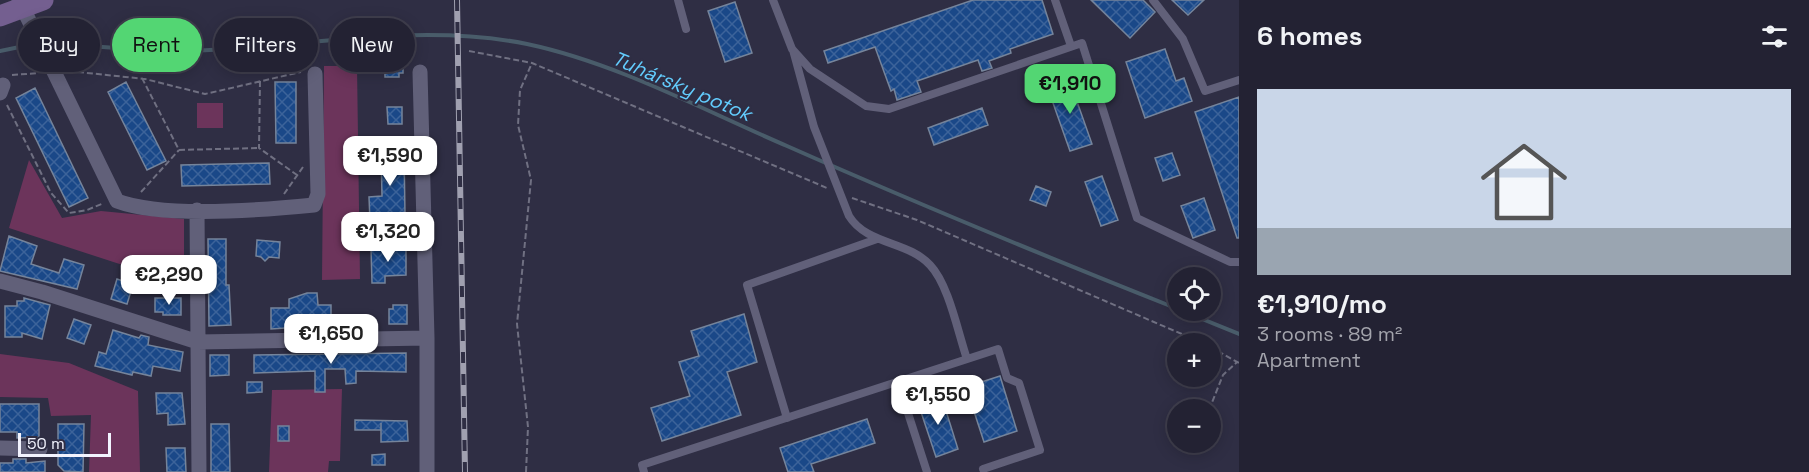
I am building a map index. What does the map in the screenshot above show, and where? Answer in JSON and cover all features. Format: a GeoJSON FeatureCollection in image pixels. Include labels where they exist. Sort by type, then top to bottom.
{"type":"FeatureCollection","features":[{"type":"Feature","properties":{"kind":"street"},"geometry":{"type":"LineString","coordinates":[[0,16],[21,4],[43,0]]}},
{"type":"Feature","properties":{"kind":"street"},"geometry":{"type":"LineString","coordinates":[[21,4],[28,18]]}},
{"type":"Feature","properties":{"kind":"street"},"geometry":{"type":"LineString","coordinates":[[52,72],[117,201],[136,208],[196,210],[314,205],[318,194],[315,74]]}},
{"type":"Feature","properties":{"kind":"street"},"geometry":{"type":"LineString","coordinates":[[420,72],[427,338],[427,472]]}},
{"type":"Feature","properties":{"kind":"street"},"geometry":{"type":"LineString","coordinates":[[196,210],[199,472]]}},
{"type":"Feature","properties":{"kind":"street"},"geometry":{"type":"LineString","coordinates":[[0,281],[42,292],[198,342],[427,338]]}},
{"type":"Feature","properties":{"kind":"street"},"geometry":{"type":"LineString","coordinates":[[0,448],[40,449]]}},
{"type":"Feature","properties":{"kind":"lane"},"geometry":{"type":"LineString","coordinates":[[678,0],[686,29]]}},
{"type":"Feature","properties":{"kind":"lane"},"geometry":{"type":"LineString","coordinates":[[773,0],[792,49],[814,127],[834,183],[856,226],[878,239],[916,254],[931,266],[942,284],[967,359]]}},
{"type":"Feature","properties":{"kind":"lane"},"geometry":{"type":"LineString","coordinates":[[1055,0],[1071,46]]}},
{"type":"Feature","properties":{"kind":"lane"},"geometry":{"type":"LineString","coordinates":[[1153,0],[1183,39],[1205,91],[1239,80]]}},
{"type":"Feature","properties":{"kind":"lane"},"geometry":{"type":"LineString","coordinates":[[792,49],[810,69],[866,106],[889,109],[1082,43],[1137,218],[1230,262],[1239,262]]}},
{"type":"Feature","properties":{"kind":"lane"},"geometry":{"type":"LineString","coordinates":[[787,418],[747,285],[878,239]]}},
{"type":"Feature","properties":{"kind":"lane"},"geometry":{"type":"LineString","coordinates":[[644,472],[642,465],[998,350],[1007,378],[1019,383],[1040,450],[983,469]]}},
{"type":"Feature","properties":{"kind":"lane"},"geometry":{"type":"LineString","coordinates":[[898,382],[927,472]]}},
{"type":"Feature","properties":{"kind":"path"},"geometry":{"type":"LineString","coordinates":[[526,472],[528,428],[517,324],[531,180],[518,125],[520,90],[532,63]]}},
{"type":"Feature","properties":{"kind":"path"},"geometry":{"type":"LineString","coordinates":[[92,72],[142,78],[205,94],[308,71],[315,74]]}},
{"type":"Feature","properties":{"kind":"path"},"geometry":{"type":"LineString","coordinates":[[6,87],[18,75],[30,72]]}},
{"type":"Feature","properties":{"kind":"path"},"geometry":{"type":"LineString","coordinates":[[6,87],[18,75]]}},
{"type":"Feature","properties":{"kind":"path"},"geometry":{"type":"LineString","coordinates":[[142,78],[179,150]]}},
{"type":"Feature","properties":{"kind":"path"},"geometry":{"type":"LineString","coordinates":[[260,81],[260,148]]}},
{"type":"Feature","properties":{"kind":"path"},"geometry":{"type":"LineString","coordinates":[[6,87],[51,193],[69,213],[87,210],[101,204]]}},
{"type":"Feature","properties":{"kind":"path"},"geometry":{"type":"LineString","coordinates":[[129,206],[179,150],[260,148],[297,175]]}},
{"type":"Feature","properties":{"kind":"path"},"geometry":{"type":"LineString","coordinates":[[279,208],[283,195],[308,159],[317,156]]}},
{"type":"Feature","properties":{"kind":"path"},"geometry":{"type":"LineString","coordinates":[[1213,399],[1223,375],[1238,362],[1221,353]]}},
{"type":"Feature","properties":{"kind":"shaded area"},"geometry":{"type":"Polygon","coordinates":[[[324,66],[330,66],[330,72],[357,72],[360,279],[322,280],[324,66]]]}},
{"type":"Feature","properties":{"kind":"shaded area"},"geometry":{"type":"Polygon","coordinates":[[[197,103],[223,103],[223,128],[197,128],[197,103]]]}},
{"type":"Feature","properties":{"kind":"shaded area"},"geometry":{"type":"Polygon","coordinates":[[[29,160],[62,218],[101,211],[184,219],[184,285],[9,228],[29,160]]]}},
{"type":"Feature","properties":{"kind":"shaded area"},"geometry":{"type":"Polygon","coordinates":[[[0,354],[69,363],[138,391],[140,472],[89,472],[91,415],[51,416],[48,398],[0,397],[0,354]]]}},
{"type":"Feature","properties":{"kind":"shaded area"},"geometry":{"type":"Polygon","coordinates":[[[342,389],[340,461],[329,461],[328,472],[269,472],[272,390],[342,389]]]}},
{"type":"Feature","properties":{"kind":"building"},"geometry":{"type":"Polygon","coordinates":[[[973,0],[1042,0],[1053,34],[1010,49],[1011,53],[989,61],[992,68],[982,71],[978,60],[917,81],[921,92],[897,100],[894,89],[891,91],[875,47],[828,63],[824,51],[973,0]]]}},
{"type":"Feature","properties":{"kind":"building"},"geometry":{"type":"Polygon","coordinates":[[[1091,0],[1143,0],[1155,12],[1130,38],[1091,0]]]}},
{"type":"Feature","properties":{"kind":"building"},"geometry":{"type":"Polygon","coordinates":[[[1172,0],[1204,0],[1188,15],[1172,0]]]}},
{"type":"Feature","properties":{"kind":"building"},"geometry":{"type":"Polygon","coordinates":[[[735,2],[752,53],[725,62],[708,11],[735,2]]]}},
{"type":"Feature","properties":{"kind":"building"},"geometry":{"type":"Polygon","coordinates":[[[1165,49],[1176,81],[1184,78],[1192,101],[1145,118],[1126,62],[1165,49]]]}},
{"type":"Feature","properties":{"kind":"building"},"geometry":{"type":"Polygon","coordinates":[[[385,72],[403,72],[399,73],[399,77],[385,77],[385,72]]]}},
{"type":"Feature","properties":{"kind":"building"},"geometry":{"type":"Polygon","coordinates":[[[1069,79],[1092,144],[1070,151],[1047,86],[1069,79]]]}},
{"type":"Feature","properties":{"kind":"building"},"geometry":{"type":"Polygon","coordinates":[[[126,82],[166,161],[147,170],[108,92],[126,82]]]}},
{"type":"Feature","properties":{"kind":"building"},"geometry":{"type":"Polygon","coordinates":[[[275,82],[296,82],[296,143],[276,143],[275,82]]]}},
{"type":"Feature","properties":{"kind":"building"},"geometry":{"type":"Polygon","coordinates":[[[35,88],[88,198],[69,207],[16,98],[35,88]]]}},
{"type":"Feature","properties":{"kind":"building"},"geometry":{"type":"Polygon","coordinates":[[[1239,97],[1239,238],[1237,238],[1195,112],[1239,97]]]}},
{"type":"Feature","properties":{"kind":"building"},"geometry":{"type":"Polygon","coordinates":[[[387,107],[402,107],[402,124],[388,124],[387,107]]]}},
{"type":"Feature","properties":{"kind":"building"},"geometry":{"type":"Polygon","coordinates":[[[982,108],[988,125],[934,145],[928,128],[982,108]]]}},
{"type":"Feature","properties":{"kind":"building"},"geometry":{"type":"Polygon","coordinates":[[[381,151],[404,151],[405,215],[380,215],[380,221],[370,221],[369,197],[382,196],[381,151]]]}},
{"type":"Feature","properties":{"kind":"building"},"geometry":{"type":"Polygon","coordinates":[[[1172,153],[1180,175],[1163,181],[1155,158],[1172,153]]]}},
{"type":"Feature","properties":{"kind":"building"},"geometry":{"type":"Polygon","coordinates":[[[269,163],[270,184],[182,186],[181,165],[269,163]]]}},
{"type":"Feature","properties":{"kind":"building"},"geometry":{"type":"Polygon","coordinates":[[[1102,176],[1118,220],[1101,226],[1085,182],[1102,176]]]}},
{"type":"Feature","properties":{"kind":"building"},"geometry":{"type":"Polygon","coordinates":[[[1036,186],[1051,192],[1046,206],[1030,200],[1036,186]]]}},
{"type":"Feature","properties":{"kind":"building"},"geometry":{"type":"Polygon","coordinates":[[[1204,198],[1215,230],[1193,238],[1181,206],[1204,198]]]}},
{"type":"Feature","properties":{"kind":"building"},"geometry":{"type":"Polygon","coordinates":[[[9,236],[37,246],[31,264],[59,273],[64,259],[84,265],[77,289],[0,271],[9,236]]]}},
{"type":"Feature","properties":{"kind":"building"},"geometry":{"type":"Polygon","coordinates":[[[208,239],[226,239],[226,285],[229,285],[231,325],[209,326],[208,239]]]}},
{"type":"Feature","properties":{"kind":"building"},"geometry":{"type":"Polygon","coordinates":[[[257,240],[280,242],[279,258],[269,257],[265,261],[256,256],[257,240]]]}},
{"type":"Feature","properties":{"kind":"building"},"geometry":{"type":"Polygon","coordinates":[[[406,247],[406,275],[385,276],[385,283],[372,283],[371,248],[406,247]]]}},
{"type":"Feature","properties":{"kind":"building"},"geometry":{"type":"Polygon","coordinates":[[[117,279],[126,282],[125,286],[132,288],[127,304],[111,299],[117,279]]]}},
{"type":"Feature","properties":{"kind":"building"},"geometry":{"type":"Polygon","coordinates":[[[307,293],[317,293],[318,305],[331,305],[331,325],[271,329],[271,308],[289,308],[289,299],[307,293]]]}},
{"type":"Feature","properties":{"kind":"building"},"geometry":{"type":"Polygon","coordinates":[[[24,298],[50,305],[42,339],[22,333],[22,337],[5,337],[5,306],[17,306],[17,301],[24,301],[24,298]]]}},
{"type":"Feature","properties":{"kind":"building"},"geometry":{"type":"Polygon","coordinates":[[[155,298],[181,298],[181,315],[163,315],[163,312],[155,312],[155,298]]]}},
{"type":"Feature","properties":{"kind":"building"},"geometry":{"type":"Polygon","coordinates":[[[393,305],[407,305],[407,324],[389,324],[389,309],[393,309],[393,305]]]}},
{"type":"Feature","properties":{"kind":"building"},"geometry":{"type":"Polygon","coordinates":[[[744,314],[757,362],[727,372],[741,415],[662,441],[651,408],[690,396],[679,362],[699,356],[691,331],[744,314]]]}},
{"type":"Feature","properties":{"kind":"building"},"geometry":{"type":"Polygon","coordinates":[[[74,319],[91,325],[84,344],[67,338],[74,319]]]}},
{"type":"Feature","properties":{"kind":"building"},"geometry":{"type":"Polygon","coordinates":[[[113,330],[139,338],[141,335],[149,337],[148,345],[183,352],[180,371],[153,366],[151,376],[133,372],[132,375],[95,366],[99,352],[106,354],[113,330]]]}},
{"type":"Feature","properties":{"kind":"building"},"geometry":{"type":"Polygon","coordinates":[[[406,353],[406,372],[356,371],[356,383],[346,384],[345,369],[325,369],[325,392],[315,392],[315,371],[254,373],[254,355],[406,353]]]}},
{"type":"Feature","properties":{"kind":"building"},"geometry":{"type":"Polygon","coordinates":[[[210,355],[229,355],[229,375],[210,376],[210,355]]]}},
{"type":"Feature","properties":{"kind":"building"},"geometry":{"type":"Polygon","coordinates":[[[1000,376],[1017,431],[984,442],[966,387],[1000,376]]]}},
{"type":"Feature","properties":{"kind":"building"},"geometry":{"type":"Polygon","coordinates":[[[247,382],[262,382],[262,392],[247,393],[247,382]]]}},
{"type":"Feature","properties":{"kind":"building"},"geometry":{"type":"Polygon","coordinates":[[[156,393],[182,393],[185,424],[168,425],[168,413],[157,414],[156,393]]]}},
{"type":"Feature","properties":{"kind":"building"},"geometry":{"type":"Polygon","coordinates":[[[941,395],[958,449],[936,457],[918,403],[941,395]]]}},
{"type":"Feature","properties":{"kind":"building"},"geometry":{"type":"Polygon","coordinates":[[[0,404],[39,404],[39,437],[17,438],[17,432],[0,432],[0,404]]]}},
{"type":"Feature","properties":{"kind":"building"},"geometry":{"type":"Polygon","coordinates":[[[867,419],[875,443],[811,464],[814,472],[788,472],[780,448],[867,419]]]}},
{"type":"Feature","properties":{"kind":"building"},"geometry":{"type":"Polygon","coordinates":[[[355,420],[407,421],[408,441],[381,442],[381,430],[355,430],[355,420]]]}},
{"type":"Feature","properties":{"kind":"building"},"geometry":{"type":"Polygon","coordinates":[[[58,424],[84,424],[83,472],[64,471],[58,465],[58,424]]]}},
{"type":"Feature","properties":{"kind":"building"},"geometry":{"type":"Polygon","coordinates":[[[211,424],[229,424],[230,472],[211,472],[211,424]]]}},
{"type":"Feature","properties":{"kind":"building"},"geometry":{"type":"Polygon","coordinates":[[[278,426],[289,426],[289,441],[278,441],[278,426]]]}},
{"type":"Feature","properties":{"kind":"building"},"geometry":{"type":"Polygon","coordinates":[[[166,448],[185,448],[186,472],[167,472],[166,448]]]}},
{"type":"Feature","properties":{"kind":"building"},"geometry":{"type":"Polygon","coordinates":[[[385,454],[385,465],[372,465],[372,455],[385,454]]]}},
{"type":"Feature","properties":{"kind":"building"},"geometry":{"type":"Polygon","coordinates":[[[13,459],[26,459],[26,463],[45,461],[45,472],[0,472],[0,463],[13,463],[13,459]]]}},
{"type":"Feature","properties":{"kind":"waterway","name":"Tuhársky potok"},"geometry":{"type":"LineString","coordinates":[[100,47],[182,51],[354,38],[441,35],[527,44],[561,52],[627,75],[933,209],[1167,305]]}},
{"type":"Feature","properties":{"kind":"waterway","name":"Tuhársky potok"},"geometry":{"type":"LineString","coordinates":[[0,51],[18,47]]}},
{"type":"Feature","properties":{"kind":"waterway","name":"Tuhársky potok"},"geometry":{"type":"LineString","coordinates":[[1207,321],[1239,334]]}},
{"type":"Feature","properties":{"kind":"railway"},"geometry":{"type":"LineString","coordinates":[[457,0],[465,472]]}}]}
